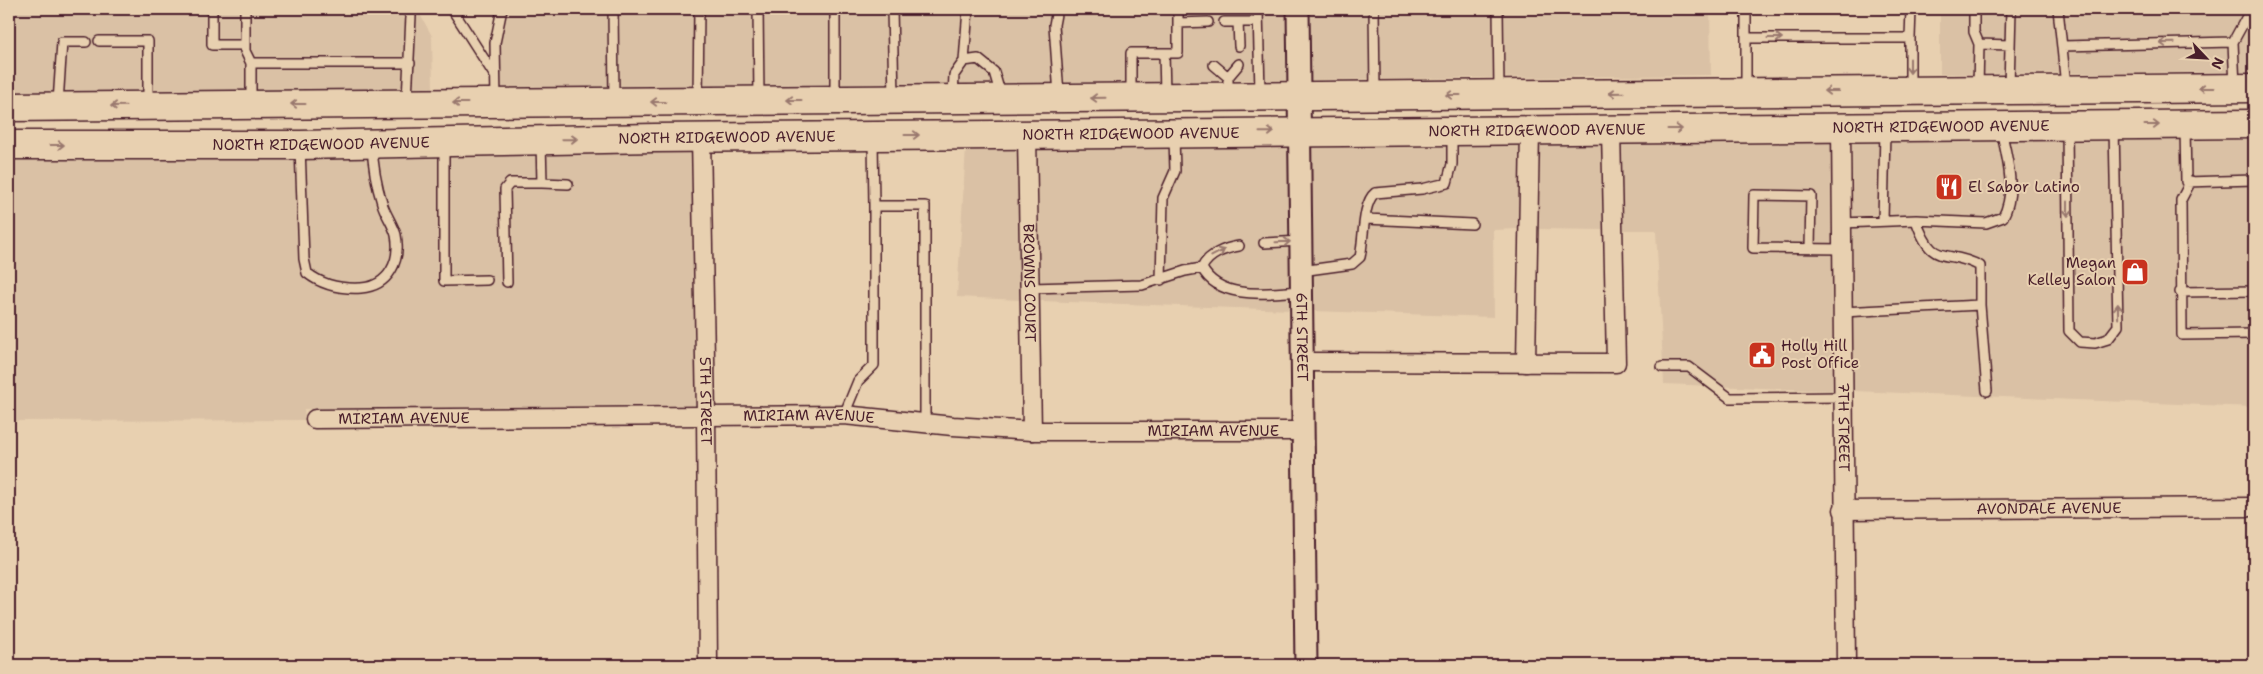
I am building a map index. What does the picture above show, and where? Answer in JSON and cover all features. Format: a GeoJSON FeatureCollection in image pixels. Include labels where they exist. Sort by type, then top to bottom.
{"type":"FeatureCollection","features":[{"type":"Feature","properties":{"kind":"main road"},"geometry":{"type":"LineString","coordinates":[[9,106],[407,104],[496,90],[614,102],[1165,97],[1228,86],[1260,96],[2244,88]]}},
{"type":"Feature","properties":{"kind":"main road"},"geometry":{"type":"LineString","coordinates":[[1841,128],[1848,118],[1861,108],[1904,91]]}},
{"type":"Feature","properties":{"kind":"main road"},"geometry":{"type":"LineString","coordinates":[[701,137],[721,120],[759,100]]}},
{"type":"Feature","properties":{"kind":"main road"},"geometry":{"type":"LineString","coordinates":[[654,138],[680,122],[698,101]]}},
{"type":"Feature","properties":{"kind":"main road","name":"NORTH RIDGEWOOD AVENUE"},"geometry":{"type":"LineString","coordinates":[[9,145],[300,145],[701,137],[2254,124]]}},
{"type":"Feature","properties":{"kind":"street","name":"6TH STREET"},"geometry":{"type":"LineString","coordinates":[[1298,9],[1306,665]]}},
{"type":"Feature","properties":{"kind":"street","name":"7TH STREET"},"geometry":{"type":"LineString","coordinates":[[1841,128],[1843,510],[1846,665]]}},
{"type":"Feature","properties":{"kind":"street"},"geometry":{"type":"LineString","coordinates":[[1526,363],[1530,130]]}},
{"type":"Feature","properties":{"kind":"street"},"geometry":{"type":"LineString","coordinates":[[1302,362],[1616,363],[1611,130]]}},
{"type":"Feature","properties":{"kind":"street","name":"BROWNS COURT"},"geometry":{"type":"LineString","coordinates":[[1027,135],[1032,431]]}},
{"type":"Feature","properties":{"kind":"street","name":"5TH STREET"},"geometry":{"type":"LineString","coordinates":[[701,137],[708,665]]}},
{"type":"Feature","properties":{"kind":"street","name":"MIRIAM AVENUE"},"geometry":{"type":"LineString","coordinates":[[315,419],[706,414],[844,415],[1032,431],[1302,431]]}},
{"type":"Feature","properties":{"kind":"street","name":"AVONDALE AVENUE"},"geometry":{"type":"LineString","coordinates":[[1843,510],[2254,507]]}},
{"type":"Feature","properties":{"kind":"lane"},"geometry":{"type":"LineString","coordinates":[[212,9],[212,45],[245,45]]}},
{"type":"Feature","properties":{"kind":"lane"},"geometry":{"type":"LineString","coordinates":[[245,9],[245,51],[251,62],[251,105]]}},
{"type":"Feature","properties":{"kind":"lane"},"geometry":{"type":"LineString","coordinates":[[406,9],[411,16],[407,104]]}},
{"type":"Feature","properties":{"kind":"lane"},"geometry":{"type":"LineString","coordinates":[[452,9],[496,90]]}},
{"type":"Feature","properties":{"kind":"lane"},"geometry":{"type":"LineString","coordinates":[[496,90],[495,43],[502,9]]}},
{"type":"Feature","properties":{"kind":"lane"},"geometry":{"type":"LineString","coordinates":[[613,9],[614,102]]}},
{"type":"Feature","properties":{"kind":"lane"},"geometry":{"type":"LineString","coordinates":[[698,9],[698,101]]}},
{"type":"Feature","properties":{"kind":"lane"},"geometry":{"type":"LineString","coordinates":[[758,9],[759,100]]}},
{"type":"Feature","properties":{"kind":"lane"},"geometry":{"type":"LineString","coordinates":[[835,9],[835,100]]}},
{"type":"Feature","properties":{"kind":"lane"},"geometry":{"type":"LineString","coordinates":[[892,9],[894,100]]}},
{"type":"Feature","properties":{"kind":"lane"},"geometry":{"type":"LineString","coordinates":[[953,99],[954,76],[964,61],[968,9]]}},
{"type":"Feature","properties":{"kind":"lane"},"geometry":{"type":"LineString","coordinates":[[1057,9],[1054,25],[1060,98]]}},
{"type":"Feature","properties":{"kind":"lane"},"geometry":{"type":"LineString","coordinates":[[1131,97],[1131,53],[1178,53],[1178,9]]}},
{"type":"Feature","properties":{"kind":"lane"},"geometry":{"type":"LineString","coordinates":[[1258,9],[1260,96]]}},
{"type":"Feature","properties":{"kind":"lane"},"geometry":{"type":"LineString","coordinates":[[1374,9],[1375,95]]}},
{"type":"Feature","properties":{"kind":"lane"},"geometry":{"type":"LineString","coordinates":[[1498,9],[1499,94]]}},
{"type":"Feature","properties":{"kind":"lane"},"geometry":{"type":"LineString","coordinates":[[1746,9],[1746,92]]}},
{"type":"Feature","properties":{"kind":"lane"},"geometry":{"type":"LineString","coordinates":[[1904,91],[1911,9]]}},
{"type":"Feature","properties":{"kind":"lane"},"geometry":{"type":"LineString","coordinates":[[1974,9],[1974,32],[1980,44],[1978,89]]}},
{"type":"Feature","properties":{"kind":"lane"},"geometry":{"type":"LineString","coordinates":[[2008,90],[2011,9]]}},
{"type":"Feature","properties":{"kind":"lane"},"geometry":{"type":"LineString","coordinates":[[2058,9],[2067,89]]}},
{"type":"Feature","properties":{"kind":"lane"},"geometry":{"type":"LineString","coordinates":[[2244,88],[2233,42],[2251,9]]}},
{"type":"Feature","properties":{"kind":"lane"},"geometry":{"type":"LineString","coordinates":[[1178,23],[1208,22]]}},
{"type":"Feature","properties":{"kind":"lane"},"geometry":{"type":"LineString","coordinates":[[1224,22],[1258,22]]}},
{"type":"Feature","properties":{"kind":"lane"},"geometry":{"type":"LineString","coordinates":[[1238,22],[1239,46]]}},
{"type":"Feature","properties":{"kind":"lane"},"geometry":{"type":"LineString","coordinates":[[1746,38],[1910,38]]}},
{"type":"Feature","properties":{"kind":"lane"},"geometry":{"type":"LineString","coordinates":[[99,41],[148,41],[148,105]]}},
{"type":"Feature","properties":{"kind":"lane"},"geometry":{"type":"LineString","coordinates":[[58,106],[62,42],[86,42]]}},
{"type":"Feature","properties":{"kind":"lane"},"geometry":{"type":"LineString","coordinates":[[2062,46],[2233,42]]}},
{"type":"Feature","properties":{"kind":"lane"},"geometry":{"type":"LineString","coordinates":[[1980,44],[2010,45]]}},
{"type":"Feature","properties":{"kind":"lane"},"geometry":{"type":"LineString","coordinates":[[1164,53],[1165,97]]}},
{"type":"Feature","properties":{"kind":"lane"},"geometry":{"type":"LineString","coordinates":[[964,61],[978,59],[994,72],[1001,99]]}},
{"type":"Feature","properties":{"kind":"lane"},"geometry":{"type":"LineString","coordinates":[[251,62],[410,63]]}},
{"type":"Feature","properties":{"kind":"lane"},"geometry":{"type":"LineString","coordinates":[[1214,65],[1228,86],[1239,64]]}},
{"type":"Feature","properties":{"kind":"lane"},"geometry":{"type":"LineString","coordinates":[[2067,126],[2069,331],[2080,342],[2095,343],[2108,339],[2118,326],[2114,125]]}},
{"type":"Feature","properties":{"kind":"lane"},"geometry":{"type":"LineString","coordinates":[[2185,125],[2186,182],[2254,180]]}},
{"type":"Feature","properties":{"kind":"lane"},"geometry":{"type":"LineString","coordinates":[[1842,223],[1916,220],[1986,223],[2003,217],[2010,205],[2009,166],[2000,127]]}},
{"type":"Feature","properties":{"kind":"lane"},"geometry":{"type":"LineString","coordinates":[[1883,221],[1885,128]]}},
{"type":"Feature","properties":{"kind":"lane"},"geometry":{"type":"LineString","coordinates":[[1202,268],[1210,279],[1226,289],[1276,292],[1301,281],[1352,264],[1360,257],[1370,197],[1375,193],[1422,189],[1447,183],[1452,164],[1452,131]]}},
{"type":"Feature","properties":{"kind":"lane"},"geometry":{"type":"LineString","coordinates":[[1161,280],[1163,198],[1175,171],[1174,133]]}},
{"type":"Feature","properties":{"kind":"lane"},"geometry":{"type":"LineString","coordinates":[[844,415],[858,381],[874,364],[873,136]]}},
{"type":"Feature","properties":{"kind":"lane"},"geometry":{"type":"LineString","coordinates":[[542,140],[542,183]]}},
{"type":"Feature","properties":{"kind":"lane"},"geometry":{"type":"LineString","coordinates":[[444,142],[444,281],[487,280]]}},
{"type":"Feature","properties":{"kind":"lane"},"geometry":{"type":"LineString","coordinates":[[300,145],[304,259],[307,273],[325,284],[360,288],[370,287],[384,280],[392,270],[396,257],[396,234],[382,204],[373,165],[372,143]]}},
{"type":"Feature","properties":{"kind":"lane"},"geometry":{"type":"LineString","coordinates":[[2191,182],[2180,200],[2182,335],[2254,334]]}},
{"type":"Feature","properties":{"kind":"lane"},"geometry":{"type":"LineString","coordinates":[[507,282],[505,190],[510,183],[568,184]]}},
{"type":"Feature","properties":{"kind":"lane"},"geometry":{"type":"LineString","coordinates":[[1810,248],[1810,196],[1754,196],[1752,248],[1842,249]]}},
{"type":"Feature","properties":{"kind":"lane"},"geometry":{"type":"LineString","coordinates":[[874,206],[925,206],[925,423]]}},
{"type":"Feature","properties":{"kind":"lane"},"geometry":{"type":"LineString","coordinates":[[1366,219],[1472,224]]}},
{"type":"Feature","properties":{"kind":"lane"},"geometry":{"type":"LineString","coordinates":[[1916,220],[1923,242],[1930,249],[1939,255],[1971,261],[1980,266],[1980,305],[1987,391]]}},
{"type":"Feature","properties":{"kind":"lane"},"geometry":{"type":"LineString","coordinates":[[1264,243],[1301,241]]}},
{"type":"Feature","properties":{"kind":"lane"},"geometry":{"type":"LineString","coordinates":[[1030,288],[1142,286],[1185,270],[1202,268],[1211,257],[1223,250],[1240,246]]}},
{"type":"Feature","properties":{"kind":"lane"},"geometry":{"type":"LineString","coordinates":[[2180,292],[2254,291]]}},
{"type":"Feature","properties":{"kind":"lane"},"geometry":{"type":"LineString","coordinates":[[1842,312],[1980,305]]}},
{"type":"Feature","properties":{"kind":"lane"},"geometry":{"type":"LineString","coordinates":[[1662,367],[1689,367],[1730,398],[1843,397]]}},
{"type":"Feature","properties":{"kind":"shaded area"},"geometry":{"type":"Polygon","coordinates":[[[9,9],[417,9],[432,36],[433,90],[9,95],[9,9]]]}},
{"type":"Feature","properties":{"kind":"shaded area"},"geometry":{"type":"Polygon","coordinates":[[[502,9],[1288,9],[1290,80],[495,89],[502,9]]]}},
{"type":"Feature","properties":{"kind":"shaded area"},"geometry":{"type":"Polygon","coordinates":[[[1308,9],[1710,9],[1711,75],[1310,80],[1308,9]]]}},
{"type":"Feature","properties":{"kind":"shaded area"},"geometry":{"type":"Polygon","coordinates":[[[1940,9],[2254,9],[2254,72],[1940,74],[1940,9]]]}},
{"type":"Feature","properties":{"kind":"shaded area"},"geometry":{"type":"Polygon","coordinates":[[[1540,140],[1601,140],[1603,230],[1539,229],[1540,140]]]}},
{"type":"Feature","properties":{"kind":"shaded area"},"geometry":{"type":"Polygon","coordinates":[[[1621,140],[1831,140],[1833,391],[1664,384],[1656,230],[1623,230],[1621,140]]]}},
{"type":"Feature","properties":{"kind":"shaded area"},"geometry":{"type":"Polygon","coordinates":[[[1852,140],[2254,140],[2254,407],[1853,391],[1852,140]]]}},
{"type":"Feature","properties":{"kind":"shaded area"},"geometry":{"type":"Polygon","coordinates":[[[1520,141],[1518,229],[1493,230],[1494,317],[1312,311],[1311,143],[1520,141]]]}},
{"type":"Feature","properties":{"kind":"shaded area"},"geometry":{"type":"Polygon","coordinates":[[[1290,143],[1291,310],[1040,301],[1038,146],[1290,143]]]}},
{"type":"Feature","properties":{"kind":"shaded area"},"geometry":{"type":"Polygon","coordinates":[[[691,147],[696,405],[304,409],[305,420],[9,421],[9,157],[691,147]]]}},
{"type":"Feature","properties":{"kind":"shaded area"},"geometry":{"type":"Polygon","coordinates":[[[966,147],[1018,147],[1020,300],[957,297],[966,147]]]}},
{"type":"Feature","properties":{"kind":"place","name":"El Sabor Latino"},"geometry":{"type":"Point","coordinates":[1949,187]}},
{"type":"Feature","properties":{"kind":"place","name":"Megan Kelley Salon"},"geometry":{"type":"Point","coordinates":[2135,272]}},
{"type":"Feature","properties":{"kind":"place","name":"Holly Hill Post Office"},"geometry":{"type":"Point","coordinates":[1762,355]}}]}
